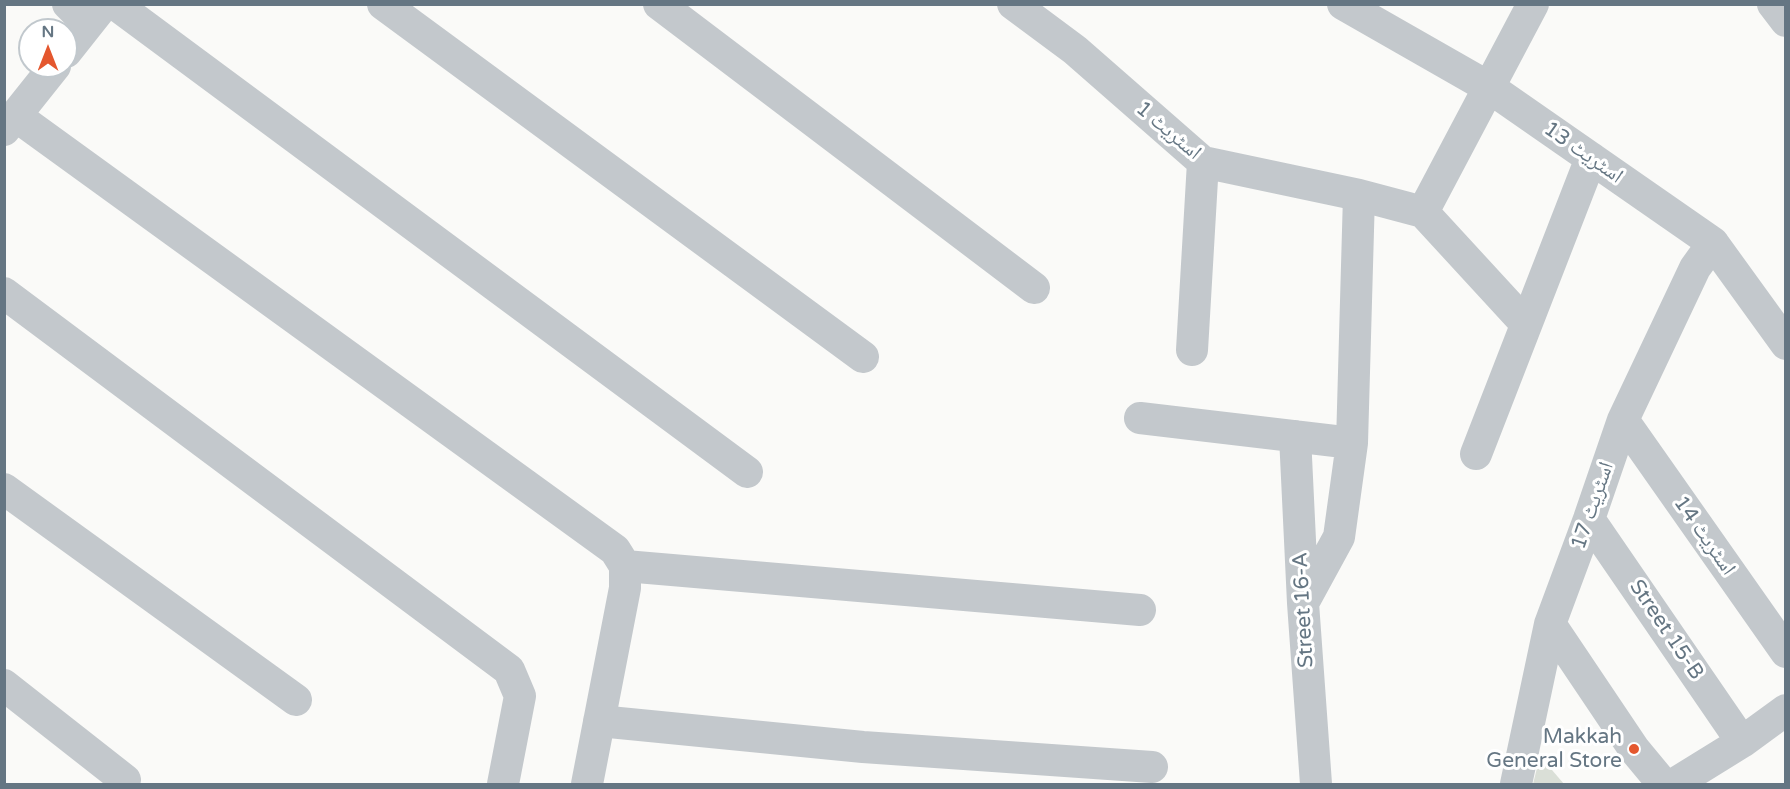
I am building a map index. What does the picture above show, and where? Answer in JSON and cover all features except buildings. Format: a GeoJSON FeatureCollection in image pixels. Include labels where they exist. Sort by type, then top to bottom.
{"type":"FeatureCollection","features":[{"type":"Feature","properties":{"kind":"street"},"geometry":{"type":"LineString","coordinates":[[115,4],[747,472]]}},
{"type":"Feature","properties":{"kind":"street"},"geometry":{"type":"LineString","coordinates":[[383,4],[863,357]]}},
{"type":"Feature","properties":{"kind":"street"},"geometry":{"type":"LineString","coordinates":[[659,4],[1034,288]]}},
{"type":"Feature","properties":{"kind":"street","name":"اسٹریٹ 1"},"geometry":{"type":"LineString","coordinates":[[1013,4],[1075,50],[1203,162],[1359,195],[1423,212]]}},
{"type":"Feature","properties":{"kind":"street","name":"اسٹریٹ 13"},"geometry":{"type":"LineString","coordinates":[[1344,4],[1490,88],[1713,243],[1785,344]]}},
{"type":"Feature","properties":{"kind":"street"},"geometry":{"type":"LineString","coordinates":[[1526,324],[1423,212],[1533,4]]}},
{"type":"Feature","properties":{"kind":"street"},"geometry":{"type":"LineString","coordinates":[[1773,4],[1785,21]]}},
{"type":"Feature","properties":{"kind":"street"},"geometry":{"type":"LineString","coordinates":[[78,29],[87,11]]}},
{"type":"Feature","properties":{"kind":"street"},"geometry":{"type":"LineString","coordinates":[[46,78],[10,123],[615,550],[625,566],[625,588],[587,784]]}},
{"type":"Feature","properties":{"kind":"street"},"geometry":{"type":"LineString","coordinates":[[1476,454],[1591,158]]}},
{"type":"Feature","properties":{"kind":"street"},"geometry":{"type":"LineString","coordinates":[[1192,350],[1203,162]]}},
{"type":"Feature","properties":{"kind":"street"},"geometry":{"type":"LineString","coordinates":[[1303,603],[1340,537],[1352,443],[1359,195]]}},
{"type":"Feature","properties":{"kind":"street","name":"اسٹریٹ 17"},"geometry":{"type":"LineString","coordinates":[[1516,784],[1550,624],[1623,420],[1695,268],[1713,243]]}},
{"type":"Feature","properties":{"kind":"street"},"geometry":{"type":"LineString","coordinates":[[4,293],[509,670],[520,696],[503,784]]}},
{"type":"Feature","properties":{"kind":"street"},"geometry":{"type":"LineString","coordinates":[[1140,418],[1352,443]]}},
{"type":"Feature","properties":{"kind":"street","name":"اسٹریٹ 14"},"geometry":{"type":"LineString","coordinates":[[1623,420],[1785,652]]}},
{"type":"Feature","properties":{"kind":"street","name":"Street 16-A"},"geometry":{"type":"LineString","coordinates":[[1295,436],[1303,603],[1316,784]]}},
{"type":"Feature","properties":{"kind":"street"},"geometry":{"type":"LineString","coordinates":[[4,489],[296,699]]}},
{"type":"Feature","properties":{"kind":"street","name":"Street 15-B"},"geometry":{"type":"LineString","coordinates":[[1589,519],[1742,742]]}},
{"type":"Feature","properties":{"kind":"street"},"geometry":{"type":"LineString","coordinates":[[625,566],[1140,610]]}},
{"type":"Feature","properties":{"kind":"street"},"geometry":{"type":"LineString","coordinates":[[1550,624],[1634,749],[1664,784]]}},
{"type":"Feature","properties":{"kind":"street"},"geometry":{"type":"LineString","coordinates":[[4,685],[124,780],[120,784]]}},
{"type":"Feature","properties":{"kind":"street"},"geometry":{"type":"LineString","coordinates":[[1674,784],[1742,742],[1785,710]]}},
{"type":"Feature","properties":{"kind":"street"},"geometry":{"type":"LineString","coordinates":[[599,721],[864,747],[1152,767]]}},
{"type":"Feature","properties":{"kind":"shaded area"},"geometry":{"type":"Polygon","coordinates":[[[1540,756],[1564,784],[1533,784],[1540,756]]]}},
{"type":"Feature","properties":{"kind":"place","name":"Makkah General Store"},"geometry":{"type":"Point","coordinates":[1634,749]}}]}
